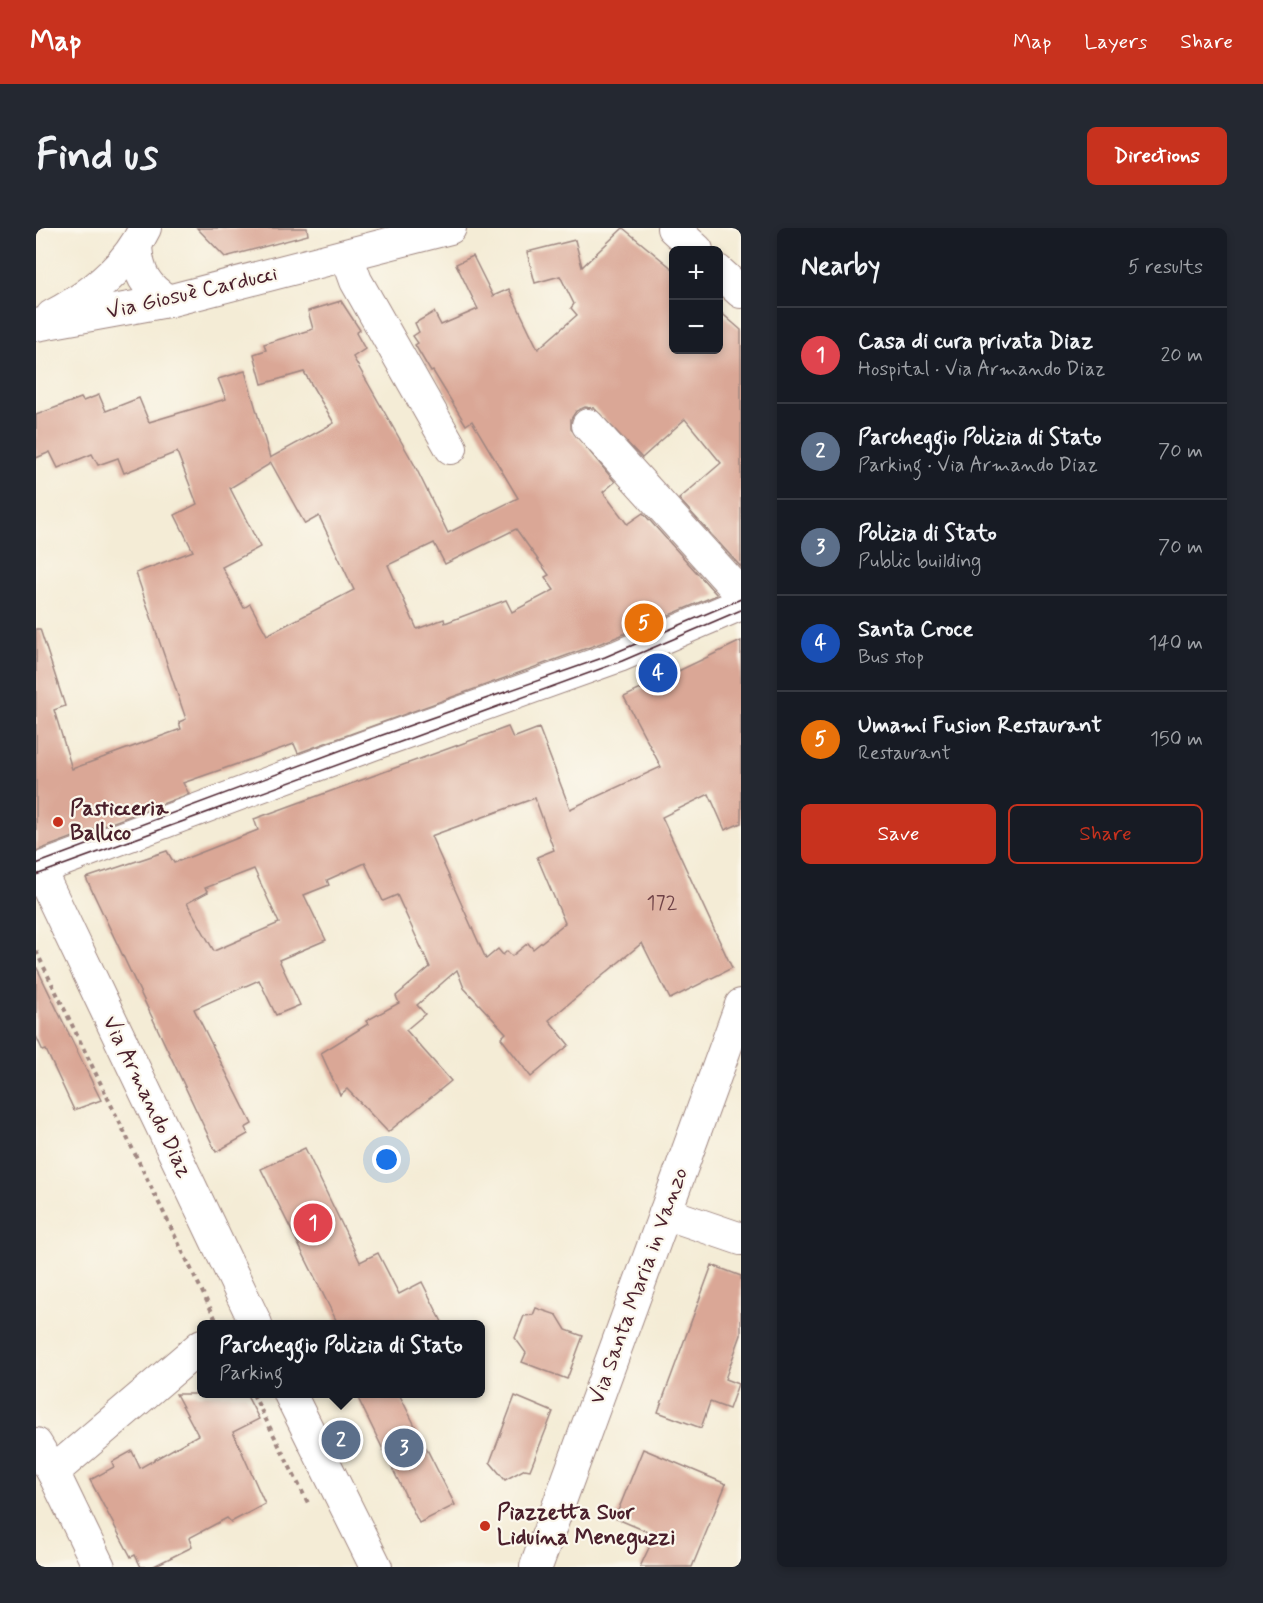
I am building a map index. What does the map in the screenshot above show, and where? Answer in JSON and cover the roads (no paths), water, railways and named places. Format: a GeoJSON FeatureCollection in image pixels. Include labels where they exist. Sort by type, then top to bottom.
{"type":"FeatureCollection","features":[{"type":"Feature","properties":{"kind":"street","name":"Via Giosuè Carducci"},"geometry":{"type":"LineString","coordinates":[[36,325],[168,301],[450,228]]}},
{"type":"Feature","properties":{"kind":"street"},"geometry":{"type":"LineString","coordinates":[[673,228],[693,246]]}},
{"type":"Feature","properties":{"kind":"street"},"geometry":{"type":"LineString","coordinates":[[141,237],[137,265],[144,281],[168,301]]}},
{"type":"Feature","properties":{"kind":"street"},"geometry":{"type":"LineString","coordinates":[[36,325],[87,296],[103,283],[141,237]]}},
{"type":"Feature","properties":{"kind":"street"},"geometry":{"type":"LineString","coordinates":[[347,256],[356,281],[451,448]]}},
{"type":"Feature","properties":{"kind":"street"},"geometry":{"type":"LineString","coordinates":[[723,276],[741,292]]}},
{"type":"Feature","properties":{"kind":"street"},"geometry":{"type":"LineString","coordinates":[[588,425],[741,594]]}},
{"type":"Feature","properties":{"kind":"street"},"geometry":{"type":"LineString","coordinates":[[38,870],[372,744],[619,656],[741,604]]}},
{"type":"Feature","properties":{"kind":"street","name":"Via Armando Diaz"},"geometry":{"type":"LineString","coordinates":[[38,870],[246,1320]]}},
{"type":"Feature","properties":{"kind":"street","name":"Via Santa Maria in Vanzo"},"geometry":{"type":"LineString","coordinates":[[536,1567],[741,1005]]}},
{"type":"Feature","properties":{"kind":"street"},"geometry":{"type":"LineString","coordinates":[[665,1213],[741,1239]]}},
{"type":"Feature","properties":{"kind":"street"},"geometry":{"type":"LineString","coordinates":[[53,1472],[197,1348]]}},
{"type":"Feature","properties":{"kind":"street"},"geometry":{"type":"LineString","coordinates":[[292,1398],[376,1567]]}},
{"type":"Feature","properties":{"kind":"street"},"geometry":{"type":"LineString","coordinates":[[36,1444],[53,1472],[99,1567]]}},
{"type":"Feature","properties":{"kind":"tram line"},"geometry":{"type":"LineString","coordinates":[[36,864],[371,739],[605,657],[741,599]]}},
{"type":"Feature","properties":{"kind":"tram line"},"geometry":{"type":"LineString","coordinates":[[36,875],[622,661],[741,610]]}},
{"type":"Feature","properties":{"kind":"place","name":"Umami Fusion Restaurant"},"geometry":{"type":"Point","coordinates":[644,623]}},
{"type":"Feature","properties":{"kind":"place","name":"Santa Croce"},"geometry":{"type":"Point","coordinates":[658,673]}},
{"type":"Feature","properties":{"kind":"place","name":"Pasticceria Ballico"},"geometry":{"type":"Point","coordinates":[58,822]}},
{"type":"Feature","properties":{"kind":"place","name":"Casa di cura privata Diaz"},"geometry":{"type":"Point","coordinates":[313,1223]}},
{"type":"Feature","properties":{"kind":"place","name":"Parcheggio Polizia di Stato"},"geometry":{"type":"Point","coordinates":[341,1440]}},
{"type":"Feature","properties":{"kind":"place","name":"Polizia di Stato"},"geometry":{"type":"Point","coordinates":[404,1448]}},
{"type":"Feature","properties":{"kind":"place","name":"Piazzetta Suor Liduina Meneguzzi"},"geometry":{"type":"Point","coordinates":[485,1526]}}]}
